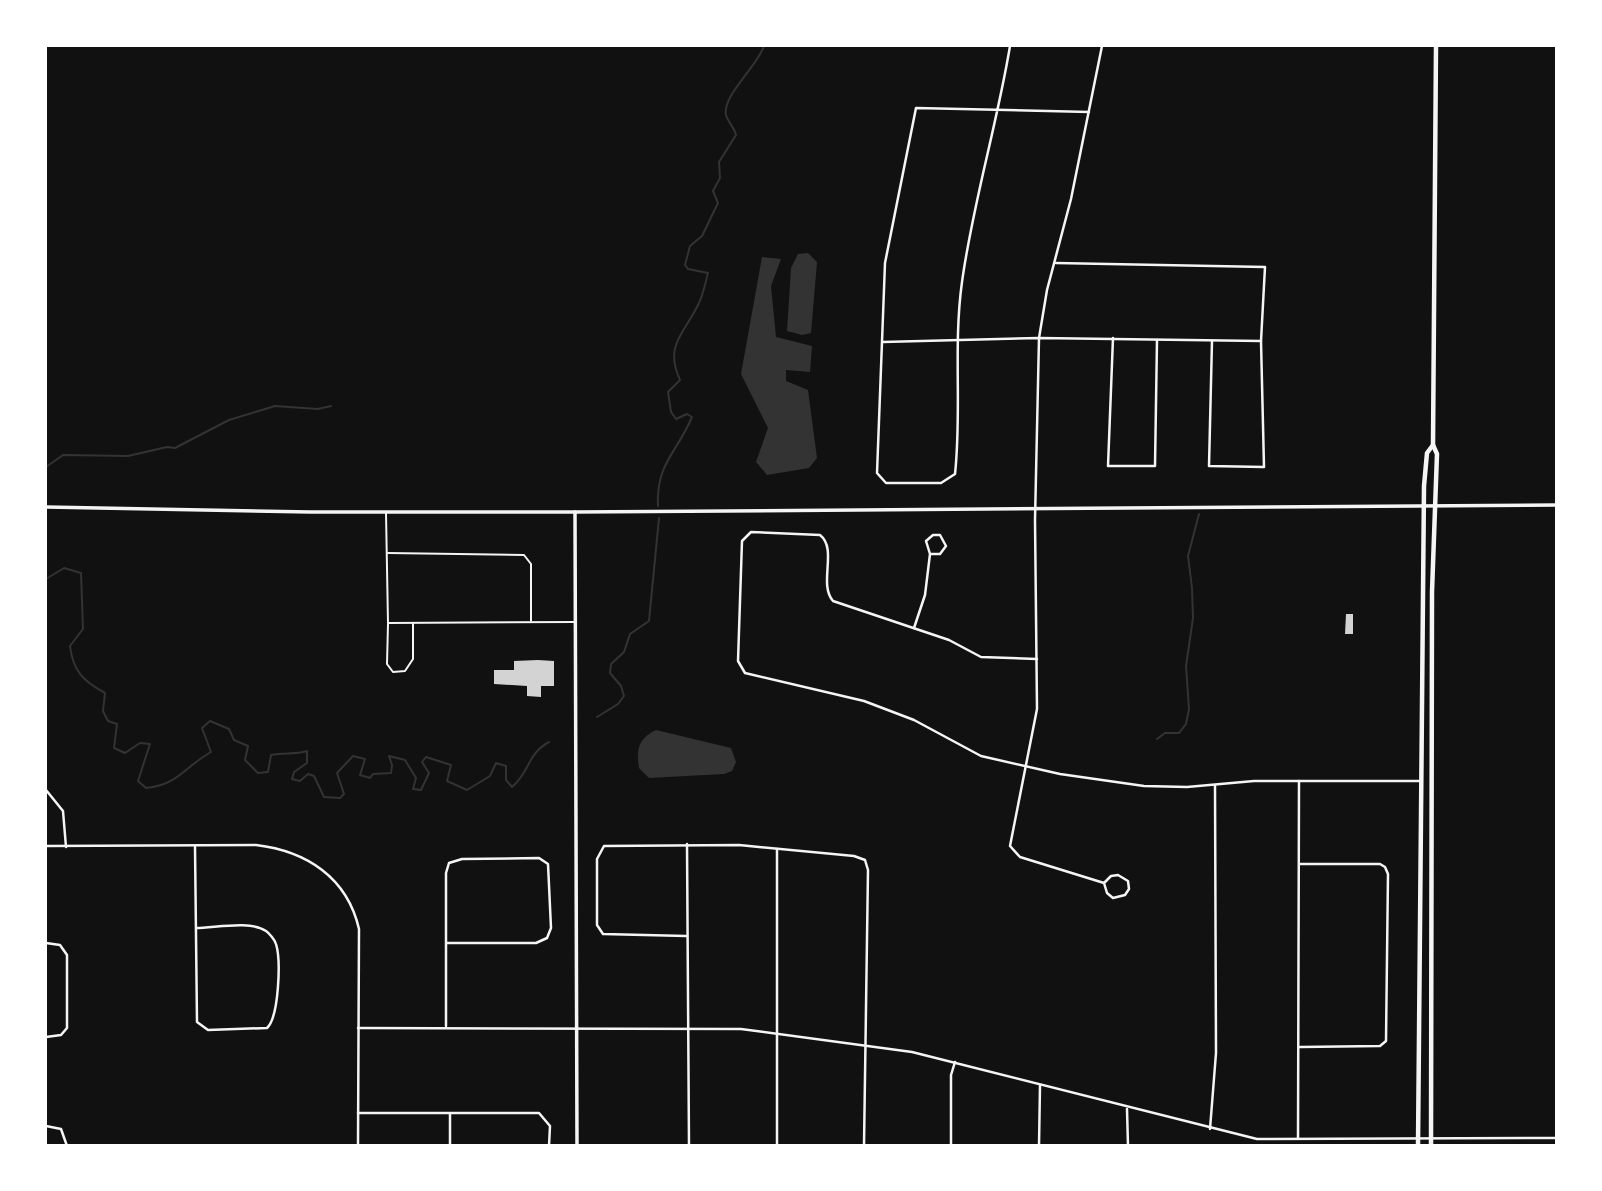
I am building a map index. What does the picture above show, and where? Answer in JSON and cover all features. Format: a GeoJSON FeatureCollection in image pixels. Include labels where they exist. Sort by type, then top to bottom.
{"type":"FeatureCollection","features":[{"type":"Feature","properties":{"kind":"main road"},"geometry":{"type":"LineString","coordinates":[[1431,1142],[1432,605],[1437,454],[1433,445],[1436,46]]}},
{"type":"Feature","properties":{"kind":"main road"},"geometry":{"type":"LineString","coordinates":[[1418,1146],[1424,505],[1427,453],[1433,445]]}},
{"type":"Feature","properties":{"kind":"street"},"geometry":{"type":"LineString","coordinates":[[1010,46],[999,111],[964,271],[956,342],[955,474],[941,483],[886,483],[877,473],[883,342],[882,302],[887,243],[916,108],[999,111],[1089,111]]}},
{"type":"Feature","properties":{"kind":"street"},"geometry":{"type":"LineString","coordinates":[[1101,46],[1056,263],[1046,290],[1040,338],[1036,507],[1037,709],[1010,841],[1011,850],[1020,857],[1104,883]]}},
{"type":"Feature","properties":{"kind":"street"},"geometry":{"type":"LineString","coordinates":[[1056,263],[1265,267],[1261,341],[1264,467],[1209,466],[1212,341]]}},
{"type":"Feature","properties":{"kind":"street"},"geometry":{"type":"LineString","coordinates":[[883,342],[1040,338],[1261,341]]}},
{"type":"Feature","properties":{"kind":"street"},"geometry":{"type":"LineString","coordinates":[[1113,338],[1108,466],[1155,466],[1157,340]]}},
{"type":"Feature","properties":{"kind":"street"},"geometry":{"type":"LineString","coordinates":[[46,507],[575,512],[1556,505]]}},
{"type":"Feature","properties":{"kind":"street"},"geometry":{"type":"LineString","coordinates":[[575,512],[577,1146]]}},
{"type":"Feature","properties":{"kind":"street"},"geometry":{"type":"LineString","coordinates":[[1037,659],[981,657],[914,628],[833,601],[827,591],[826,543],[820,535],[751,533],[742,541],[738,661],[745,673],[864,701],[914,720],[981,756],[1144,786],[1299,781],[1421,781]]}},
{"type":"Feature","properties":{"kind":"street"},"geometry":{"type":"LineString","coordinates":[[914,628],[925,595],[930,554],[926,541],[933,535],[940,535],[945,540],[945,550],[940,554],[930,554]]}},
{"type":"Feature","properties":{"kind":"street"},"geometry":{"type":"LineString","coordinates":[[1298,1138],[1299,781]]}},
{"type":"Feature","properties":{"kind":"street"},"geometry":{"type":"LineString","coordinates":[[1210,1129],[1216,1052],[1214,785]]}},
{"type":"Feature","properties":{"kind":"street"},"geometry":{"type":"LineString","coordinates":[[46,790],[63,811],[66,847]]}},
{"type":"Feature","properties":{"kind":"street"},"geometry":{"type":"LineString","coordinates":[[687,844],[689,1146]]}},
{"type":"Feature","properties":{"kind":"street"},"geometry":{"type":"LineString","coordinates":[[686,936],[603,934],[597,925],[597,859],[604,846],[687,844],[778,849],[854,856],[867,864],[864,1146]]}},
{"type":"Feature","properties":{"kind":"street"},"geometry":{"type":"LineString","coordinates":[[46,846],[256,845],[288,850],[321,867],[335,881],[355,912],[359,929],[358,1146]]}},
{"type":"Feature","properties":{"kind":"street"},"geometry":{"type":"LineString","coordinates":[[195,846],[197,1022],[208,1030],[267,1028],[275,1018],[277,1004],[276,943],[267,932],[254,926],[196,928]]}},
{"type":"Feature","properties":{"kind":"street"},"geometry":{"type":"LineString","coordinates":[[777,1146],[778,849]]}},
{"type":"Feature","properties":{"kind":"street"},"geometry":{"type":"LineString","coordinates":[[446,943],[536,943],[547,938],[551,928],[548,864],[539,858],[462,859],[449,863],[446,873],[446,943],[446,1027]]}},
{"type":"Feature","properties":{"kind":"street"},"geometry":{"type":"LineString","coordinates":[[1300,864],[1380,864],[1388,874],[1386,1041],[1380,1046],[1300,1047]]}},
{"type":"Feature","properties":{"kind":"street"},"geometry":{"type":"LineString","coordinates":[[1118,874],[1128,881],[1129,888],[1125,895],[1113,898],[1107,893],[1104,883],[1111,876],[1118,874]]}},
{"type":"Feature","properties":{"kind":"street"},"geometry":{"type":"LineString","coordinates":[[46,943],[60,945],[67,955],[67,1028],[61,1035],[46,1037]]}},
{"type":"Feature","properties":{"kind":"street"},"geometry":{"type":"LineString","coordinates":[[358,1028],[690,1028],[778,1034],[912,1052],[1127,1109],[1256,1139],[1418,1139],[1431,1142],[1556,1138]]}},
{"type":"Feature","properties":{"kind":"street"},"geometry":{"type":"LineString","coordinates":[[951,1146],[951,1074],[955,1062]]}},
{"type":"Feature","properties":{"kind":"street"},"geometry":{"type":"LineString","coordinates":[[1039,1146],[1040,1085]]}},
{"type":"Feature","properties":{"kind":"street"},"geometry":{"type":"LineString","coordinates":[[1127,1109],[1128,1146]]}},
{"type":"Feature","properties":{"kind":"street"},"geometry":{"type":"LineString","coordinates":[[358,1113],[539,1114],[550,1126],[550,1146]]}},
{"type":"Feature","properties":{"kind":"street"},"geometry":{"type":"LineString","coordinates":[[450,1113],[450,1146]]}},
{"type":"Feature","properties":{"kind":"street"},"geometry":{"type":"LineString","coordinates":[[46,1126],[61,1129],[66,1146]]}},
{"type":"Feature","properties":{"kind":"lane"},"geometry":{"type":"LineString","coordinates":[[386,512],[387,664],[393,672],[410,669],[413,623]]}},
{"type":"Feature","properties":{"kind":"lane"},"geometry":{"type":"LineString","coordinates":[[387,553],[524,555],[531,564],[531,622]]}},
{"type":"Feature","properties":{"kind":"lane"},"geometry":{"type":"LineString","coordinates":[[388,623],[575,622]]}},
{"type":"Feature","properties":{"kind":"shaded area"},"geometry":{"type":"Polygon","coordinates":[[[808,253],[817,262],[811,333],[802,335],[787,331],[791,268],[798,254],[808,253]]]}},
{"type":"Feature","properties":{"kind":"shaded area"},"geometry":{"type":"Polygon","coordinates":[[[762,257],[781,259],[771,286],[776,337],[812,346],[810,372],[786,370],[786,381],[808,390],[817,458],[809,468],[767,475],[756,462],[768,428],[741,374],[762,257]]]}},
{"type":"Feature","properties":{"kind":"shaded area"},"geometry":{"type":"Polygon","coordinates":[[[656,730],[731,748],[736,762],[732,771],[724,774],[649,778],[639,768],[638,750],[645,737],[656,730]]]}},
{"type":"Feature","properties":{"kind":"building"},"geometry":{"type":"Polygon","coordinates":[[[1346,614],[1353,614],[1353,634],[1345,634],[1346,614]]]}},
{"type":"Feature","properties":{"kind":"building"},"geometry":{"type":"Polygon","coordinates":[[[514,661],[554,661],[554,686],[541,686],[541,697],[527,696],[527,686],[494,684],[494,670],[514,670],[514,661]]]}},
{"type":"Feature","properties":{"kind":"waterway"},"geometry":{"type":"LineString","coordinates":[[658,506],[658,491],[664,468],[692,417],[687,414],[676,419],[671,412],[668,392],[680,380],[674,358],[675,349],[700,301],[708,273],[688,269],[685,265],[690,246],[702,236],[718,203],[713,191],[720,178],[719,162],[736,135],[726,115],[726,107],[764,46]]}},
{"type":"Feature","properties":{"kind":"waterway"},"geometry":{"type":"LineString","coordinates":[[46,467],[63,455],[128,456],[167,447],[175,448],[229,420],[275,406],[318,409],[331,406]]}},
{"type":"Feature","properties":{"kind":"waterway"},"geometry":{"type":"LineString","coordinates":[[1157,739],[1165,733],[1179,733],[1186,724],[1189,709],[1186,666],[1193,618],[1188,556],[1199,514]]}},
{"type":"Feature","properties":{"kind":"waterway"},"geometry":{"type":"LineString","coordinates":[[597,717],[618,704],[624,696],[621,686],[610,673],[611,664],[624,652],[630,634],[649,621],[659,518]]}},
{"type":"Feature","properties":{"kind":"waterway"},"geometry":{"type":"LineString","coordinates":[[46,579],[64,568],[81,573],[83,629],[70,646],[74,662],[80,674],[105,693],[103,711],[108,721],[117,724],[114,748],[125,753],[140,743],[150,744],[138,781],[146,788],[173,780],[211,752],[202,728],[210,721],[229,729],[234,740],[248,746],[245,760],[258,773],[268,772],[271,755],[307,751],[307,763],[294,772],[292,779],[300,781],[308,774],[314,776],[324,797],[340,798],[344,794],[337,773],[353,756],[365,759],[360,775],[370,778],[373,774],[391,773],[389,756],[405,760],[416,778],[413,789],[421,790],[429,773],[422,762],[426,757],[451,765],[447,781],[467,790],[490,776],[496,763],[506,766],[506,780],[512,787],[536,752],[549,742]]}}]}
